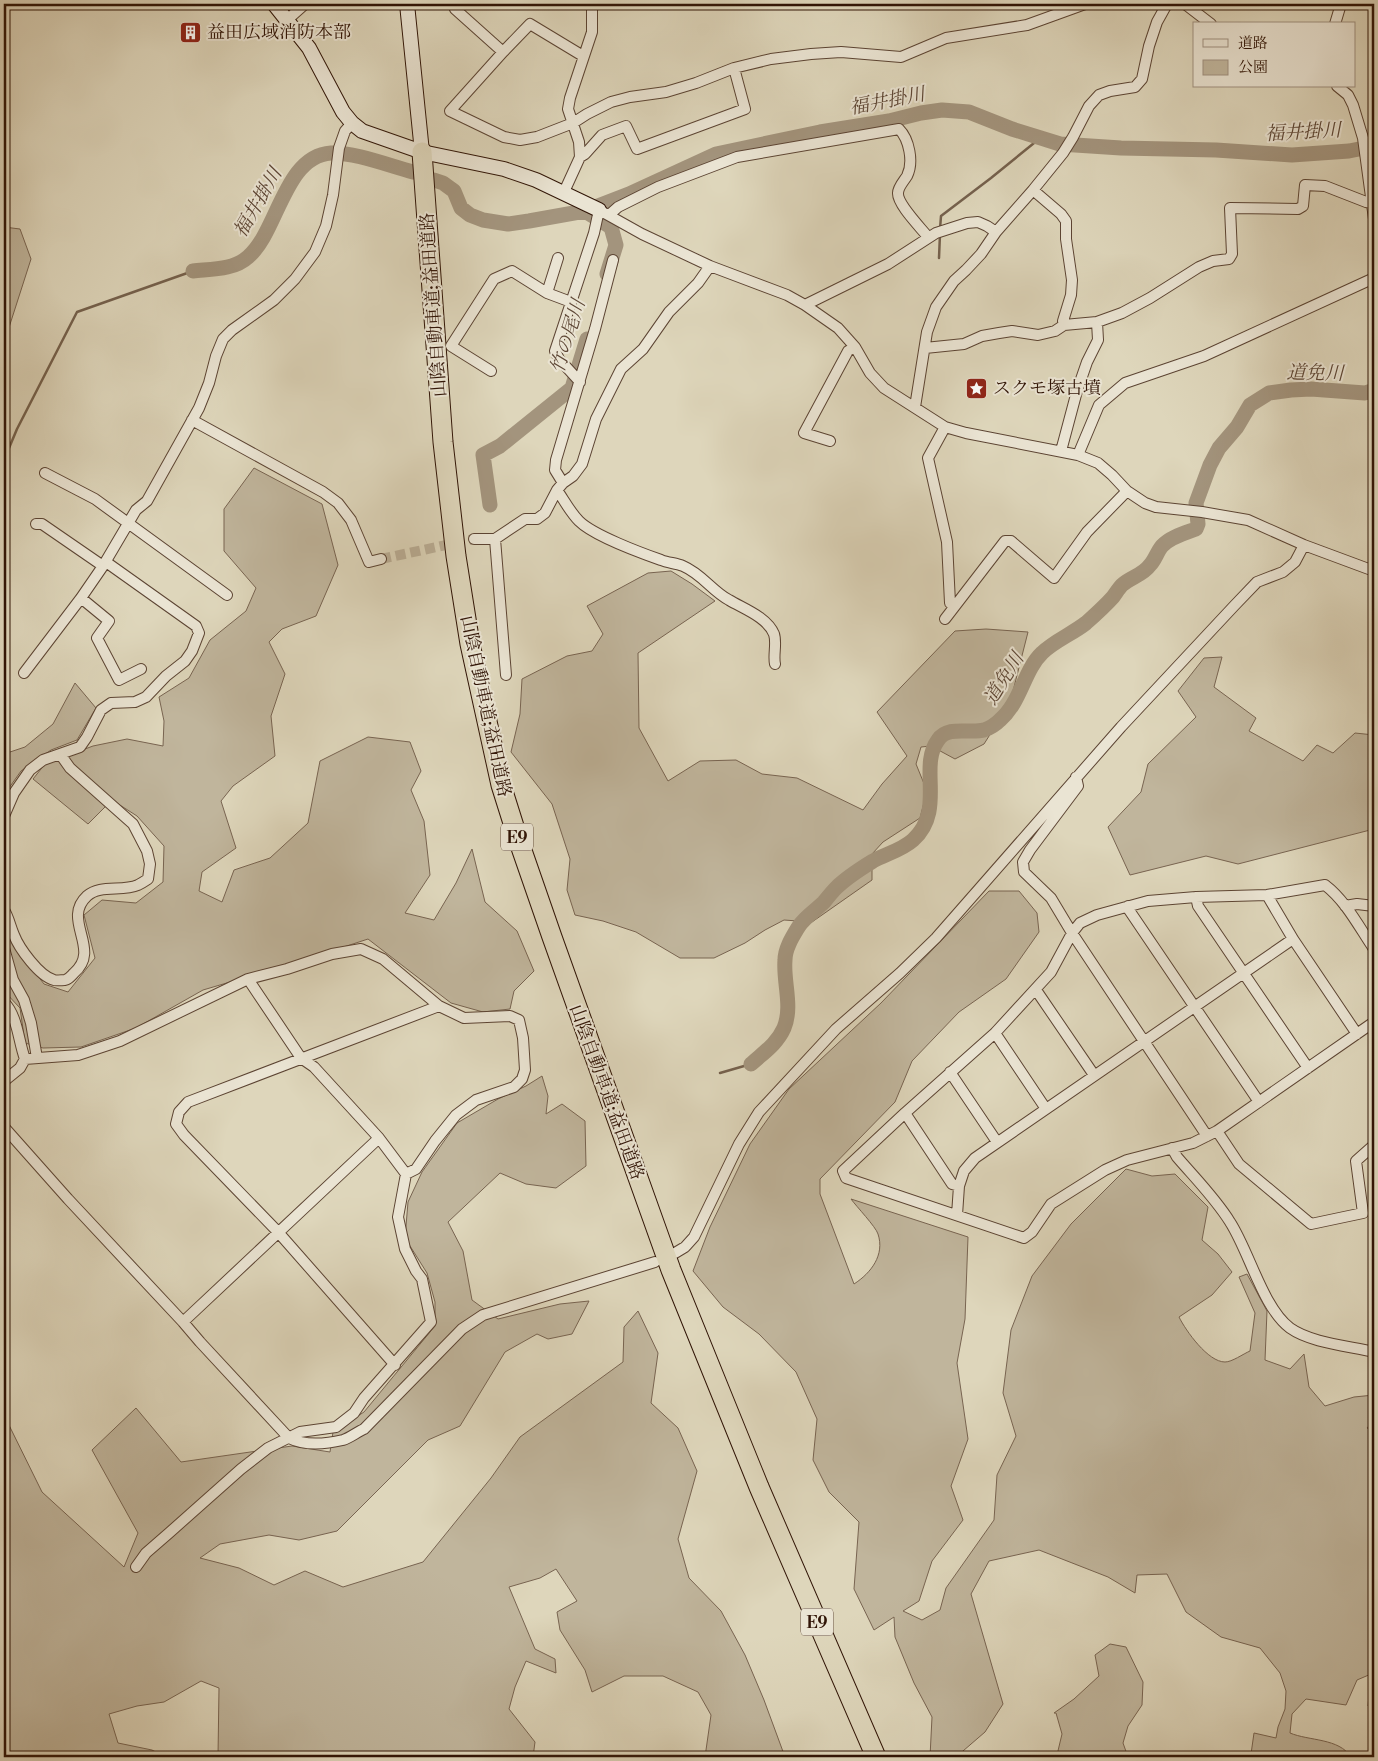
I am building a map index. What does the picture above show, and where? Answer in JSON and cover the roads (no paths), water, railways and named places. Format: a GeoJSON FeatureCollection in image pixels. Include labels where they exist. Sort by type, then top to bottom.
{"type":"FeatureCollection","features":[{"type":"Feature","properties":{"kind":"highway","name":"山陰自動車道;益田道路"},"geometry":{"type":"LineString","coordinates":[[422,152],[443,442],[456,556],[470,644],[501,785],[552,937],[671,1270],[760,1487],[876,1757]]}},
{"type":"Feature","properties":{"kind":"street"},"geometry":{"type":"LineString","coordinates":[[274,4],[309,48],[342,112],[362,131],[422,152],[504,169],[536,180],[564,192],[642,234],[710,266],[787,295],[838,328],[855,346],[870,373],[884,388],[945,426],[966,433],[1078,455],[1098,463],[1127,491],[1145,503],[1156,507],[1248,520],[1304,545],[1374,571]]}},
{"type":"Feature","properties":{"kind":"street"},"geometry":{"type":"LineString","coordinates":[[287,20],[305,4]]}},
{"type":"Feature","properties":{"kind":"street"},"geometry":{"type":"LineString","coordinates":[[407,4],[422,152]]}},
{"type":"Feature","properties":{"kind":"street"},"geometry":{"type":"LineString","coordinates":[[453,4],[456,9],[503,52]]}},
{"type":"Feature","properties":{"kind":"street"},"geometry":{"type":"LineString","coordinates":[[564,192],[580,157],[579,142],[568,109],[592,32],[592,4]]}},
{"type":"Feature","properties":{"kind":"street"},"geometry":{"type":"LineString","coordinates":[[584,56],[530,24],[450,111],[504,137],[520,140],[537,137],[573,123],[611,102],[630,97],[666,92],[734,68],[771,59],[841,52],[901,56],[946,38],[1027,25],[1085,4]]}},
{"type":"Feature","properties":{"kind":"street"},"geometry":{"type":"LineString","coordinates":[[915,406],[928,332],[936,308],[954,281],[976,259],[996,232],[1063,153],[1088,106],[1099,95],[1110,91],[1135,87],[1142,79],[1154,30],[1167,4]]}},
{"type":"Feature","properties":{"kind":"street"},"geometry":{"type":"LineString","coordinates":[[1185,4],[1208,22]]}},
{"type":"Feature","properties":{"kind":"street"},"geometry":{"type":"LineString","coordinates":[[1335,22],[1341,4]]}},
{"type":"Feature","properties":{"kind":"street"},"geometry":{"type":"LineString","coordinates":[[580,157],[602,135],[626,126],[637,149],[744,109],[734,68]]}},
{"type":"Feature","properties":{"kind":"street"},"geometry":{"type":"LineString","coordinates":[[1339,88],[1348,95],[1353,105],[1363,138],[1374,219]]}},
{"type":"Feature","properties":{"kind":"street"},"geometry":{"type":"LineString","coordinates":[[24,673],[105,564],[136,510],[147,501],[192,420],[209,383],[216,356],[223,339],[232,330],[274,300],[295,279],[315,252],[326,226],[333,195],[338,148],[345,130],[352,123]]}},
{"type":"Feature","properties":{"kind":"street"},"geometry":{"type":"LineString","coordinates":[[580,382],[559,360],[555,351],[594,233],[604,212],[658,187],[737,157],[898,129],[903,133],[908,144],[910,163],[908,174],[899,187],[897,194],[901,203],[928,237]]}},
{"type":"Feature","properties":{"kind":"street"},"geometry":{"type":"LineString","coordinates":[[925,348],[964,344],[982,336],[1012,331],[1038,335],[1055,332],[1064,326],[1097,322],[1122,313],[1199,267],[1213,261],[1229,259],[1232,254],[1230,208],[1298,209],[1303,206],[1305,185],[1325,186],[1372,203]]}},
{"type":"Feature","properties":{"kind":"street"},"geometry":{"type":"LineString","coordinates":[[1033,190],[1066,221],[1066,239],[1072,280],[1071,295],[1063,321],[1064,326]]}},
{"type":"Feature","properties":{"kind":"street"},"geometry":{"type":"LineString","coordinates":[[805,305],[888,264],[928,237],[967,223],[978,222],[996,232]]}},
{"type":"Feature","properties":{"kind":"street"},"geometry":{"type":"LineString","coordinates":[[547,293],[558,258]]}},
{"type":"Feature","properties":{"kind":"street"},"geometry":{"type":"LineString","coordinates":[[613,260],[580,382],[556,460],[555,470],[567,505],[580,521],[592,530],[663,561],[683,566],[703,578],[725,598],[758,616],[769,626],[774,636],[773,658],[775,664]]}},
{"type":"Feature","properties":{"kind":"street"},"geometry":{"type":"LineString","coordinates":[[474,539],[495,539],[525,519],[537,519],[545,513],[560,487],[573,476],[582,464],[596,420],[621,369],[642,349],[669,312],[698,283],[710,266]]}},
{"type":"Feature","properties":{"kind":"street"},"geometry":{"type":"LineString","coordinates":[[491,371],[451,346],[494,279],[512,271],[547,293],[571,302]]}},
{"type":"Feature","properties":{"kind":"street"},"geometry":{"type":"LineString","coordinates":[[1078,455],[1100,405],[1125,383],[1204,356],[1374,278]]}},
{"type":"Feature","properties":{"kind":"street"},"geometry":{"type":"LineString","coordinates":[[1061,451],[1077,391],[1087,362],[1098,340],[1097,322]]}},
{"type":"Feature","properties":{"kind":"street"},"geometry":{"type":"LineString","coordinates":[[830,441],[804,433],[848,351],[855,346]]}},
{"type":"Feature","properties":{"kind":"street"},"geometry":{"type":"LineString","coordinates":[[192,420],[322,492],[338,503],[352,520],[369,562],[381,559]]}},
{"type":"Feature","properties":{"kind":"street"},"geometry":{"type":"LineString","coordinates":[[945,426],[928,458],[947,542],[950,603],[955,606]]}},
{"type":"Feature","properties":{"kind":"street"},"geometry":{"type":"LineString","coordinates":[[45,473],[95,499],[227,594]]}},
{"type":"Feature","properties":{"kind":"street"},"geometry":{"type":"LineString","coordinates":[[945,619],[1005,541],[1011,541],[1054,578],[1087,532],[1127,491]]}},
{"type":"Feature","properties":{"kind":"street"},"geometry":{"type":"LineString","coordinates":[[4,816],[14,793],[30,770],[43,760],[80,747],[88,737],[101,710],[110,704],[135,702],[146,697],[166,676],[185,661],[192,651],[199,633],[196,626],[105,564],[42,524],[36,524]]}},
{"type":"Feature","properties":{"kind":"street"},"geometry":{"type":"LineString","coordinates":[[495,539],[506,675]]}},
{"type":"Feature","properties":{"kind":"street"},"geometry":{"type":"LineString","coordinates":[[675,1253],[685,1247],[694,1237],[739,1144],[759,1112],[836,1029],[900,973],[936,938],[1121,727],[1257,582],[1283,572],[1295,562],[1304,545]]}},
{"type":"Feature","properties":{"kind":"street"},"geometry":{"type":"LineString","coordinates":[[81,598],[109,620],[97,638],[119,680],[141,668]]}},
{"type":"Feature","properties":{"kind":"street"},"geometry":{"type":"LineString","coordinates":[[4,910],[8,916],[14,936],[38,970],[54,981],[67,980],[80,968],[86,951],[77,914],[85,897],[97,890],[138,885],[148,879],[150,864],[148,851],[133,824],[70,768],[60,754]]}},
{"type":"Feature","properties":{"kind":"street"},"geometry":{"type":"LineString","coordinates":[[1076,777],[1078,786],[1030,850],[1023,862],[1024,872],[1051,898],[1144,1041],[1212,1134],[1238,1164],[1311,1224],[1363,1213],[1356,1161],[1374,1145]]}},
{"type":"Feature","properties":{"kind":"street"},"geometry":{"type":"LineString","coordinates":[[1373,1026],[1357,1034],[1212,1134],[1193,1143],[1127,1160],[1106,1170],[1051,1204],[1032,1232],[1024,1238],[846,1178],[843,1172],[905,1113],[995,1033],[1052,972],[1072,933],[1080,923],[1097,915],[1148,901],[1196,896],[1267,895],[1325,885],[1334,892],[1345,906],[1374,949]]}},
{"type":"Feature","properties":{"kind":"street"},"geometry":{"type":"LineString","coordinates":[[1267,895],[1292,939],[1357,1034]]}},
{"type":"Feature","properties":{"kind":"street"},"geometry":{"type":"LineString","coordinates":[[1196,896],[1198,906],[1308,1068]]}},
{"type":"Feature","properties":{"kind":"street"},"geometry":{"type":"LineString","coordinates":[[1345,906],[1357,904],[1374,906]]}},
{"type":"Feature","properties":{"kind":"street"},"geometry":{"type":"LineString","coordinates":[[1128,906],[1259,1102]]}},
{"type":"Feature","properties":{"kind":"street"},"geometry":{"type":"LineString","coordinates":[[957,1215],[959,1186],[964,1171],[975,1158],[1292,939]]}},
{"type":"Feature","properties":{"kind":"street"},"geometry":{"type":"LineString","coordinates":[[4,948],[13,980],[24,1000],[31,1023],[37,1058]]}},
{"type":"Feature","properties":{"kind":"street"},"geometry":{"type":"LineString","coordinates":[[25,1058],[78,1055],[120,1041],[248,979],[332,954],[361,949],[383,959],[439,1006],[464,1018],[510,1016],[519,1020],[525,1070],[522,1080],[514,1087],[476,1100],[456,1115],[416,1169],[406,1174]]}},
{"type":"Feature","properties":{"kind":"street"},"geometry":{"type":"LineString","coordinates":[[136,1567],[146,1553],[241,1469],[268,1448],[300,1432],[336,1427],[354,1413],[364,1398],[431,1322],[422,1280],[405,1249],[398,1217],[406,1174],[379,1138],[314,1067],[302,1058],[248,979]]}},
{"type":"Feature","properties":{"kind":"street"},"geometry":{"type":"LineString","coordinates":[[1036,990],[1094,1075]]}},
{"type":"Feature","properties":{"kind":"street"},"geometry":{"type":"LineString","coordinates":[[4,1002],[9,1007],[14,1019],[20,1046],[25,1058],[20,1068],[4,1081]]}},
{"type":"Feature","properties":{"kind":"street"},"geometry":{"type":"LineString","coordinates":[[395,1365],[278,1232],[184,1135],[176,1124],[179,1112],[188,1102],[439,1006]]}},
{"type":"Feature","properties":{"kind":"street"},"geometry":{"type":"LineString","coordinates":[[995,1033],[1046,1109]]}},
{"type":"Feature","properties":{"kind":"street"},"geometry":{"type":"LineString","coordinates":[[950,1072],[996,1142]]}},
{"type":"Feature","properties":{"kind":"street"},"geometry":{"type":"LineString","coordinates":[[905,1113],[952,1184],[959,1186]]}},
{"type":"Feature","properties":{"kind":"street"},"geometry":{"type":"LineString","coordinates":[[4,1127],[289,1438],[296,1441],[318,1444],[345,1440],[364,1429],[462,1329],[483,1314],[654,1262]]}},
{"type":"Feature","properties":{"kind":"street"},"geometry":{"type":"LineString","coordinates":[[183,1322],[379,1138]]}},
{"type":"Feature","properties":{"kind":"street"},"geometry":{"type":"LineString","coordinates":[[1172,1148],[1177,1157],[1230,1222],[1268,1299],[1277,1314],[1289,1327],[1304,1336],[1374,1352]]}},
{"type":"Feature","properties":{"kind":"waterway","name":"福井掛川"},"geometry":{"type":"LineString","coordinates":[[434,180],[443,183],[454,191],[461,208],[470,215],[483,220],[508,224],[585,211],[629,194],[716,154],[820,132],[942,110],[969,112],[1012,129],[1060,144],[1292,155],[1349,151],[1374,146]]}},
{"type":"Feature","properties":{"kind":"waterway"},"geometry":{"type":"LineString","coordinates":[[940,229],[941,216],[1039,139]]}},
{"type":"Feature","properties":{"kind":"waterway","name":"福井掛川"},"geometry":{"type":"LineString","coordinates":[[193,271],[229,267],[248,257],[267,231],[292,181],[302,167],[315,157],[340,153],[413,172]]}},
{"type":"Feature","properties":{"kind":"waterway","name":"竹の尾川"},"geometry":{"type":"LineString","coordinates":[[585,211],[611,227],[616,245],[607,274]]}},
{"type":"Feature","properties":{"kind":"waterway"},"geometry":{"type":"LineString","coordinates":[[939,258],[940,234]]}},
{"type":"Feature","properties":{"kind":"waterway"},"geometry":{"type":"LineString","coordinates":[[4,460],[17,429],[77,312],[193,271]]}},
{"type":"Feature","properties":{"kind":"waterway","name":"竹の尾川"},"geometry":{"type":"LineString","coordinates":[[490,505],[483,455],[500,446],[572,388],[587,339]]}},
{"type":"Feature","properties":{"kind":"waterway","name":"道免川"},"geometry":{"type":"LineString","coordinates":[[751,1064],[774,1044],[787,1020],[788,1003],[785,956],[799,926],[845,880],[873,861],[909,843],[923,828],[928,816],[930,802],[930,763],[933,751],[942,735],[953,731],[984,730],[997,723],[1013,704],[1031,668],[1042,653],[1086,623],[1110,600],[1122,585],[1147,568],[1165,543],[1196,529],[1198,524],[1196,503],[1210,465],[1219,448],[1237,427],[1250,405],[1269,393],[1291,390],[1311,389],[1365,393],[1374,390]]}},
{"type":"Feature","properties":{"kind":"waterway"},"geometry":{"type":"LineString","coordinates":[[720,1073],[751,1064]]}},
{"type":"Feature","properties":{"kind":"tunnel"},"geometry":{"type":"LineString","coordinates":[[381,559],[474,539]]}},
{"type":"Feature","properties":{"kind":"place","name":"益田広域消防本部"},"geometry":{"type":"Point","coordinates":[191,32]}},
{"type":"Feature","properties":{"kind":"place","name":"スクモ塚古墳"},"geometry":{"type":"Point","coordinates":[977,388]}}]}
